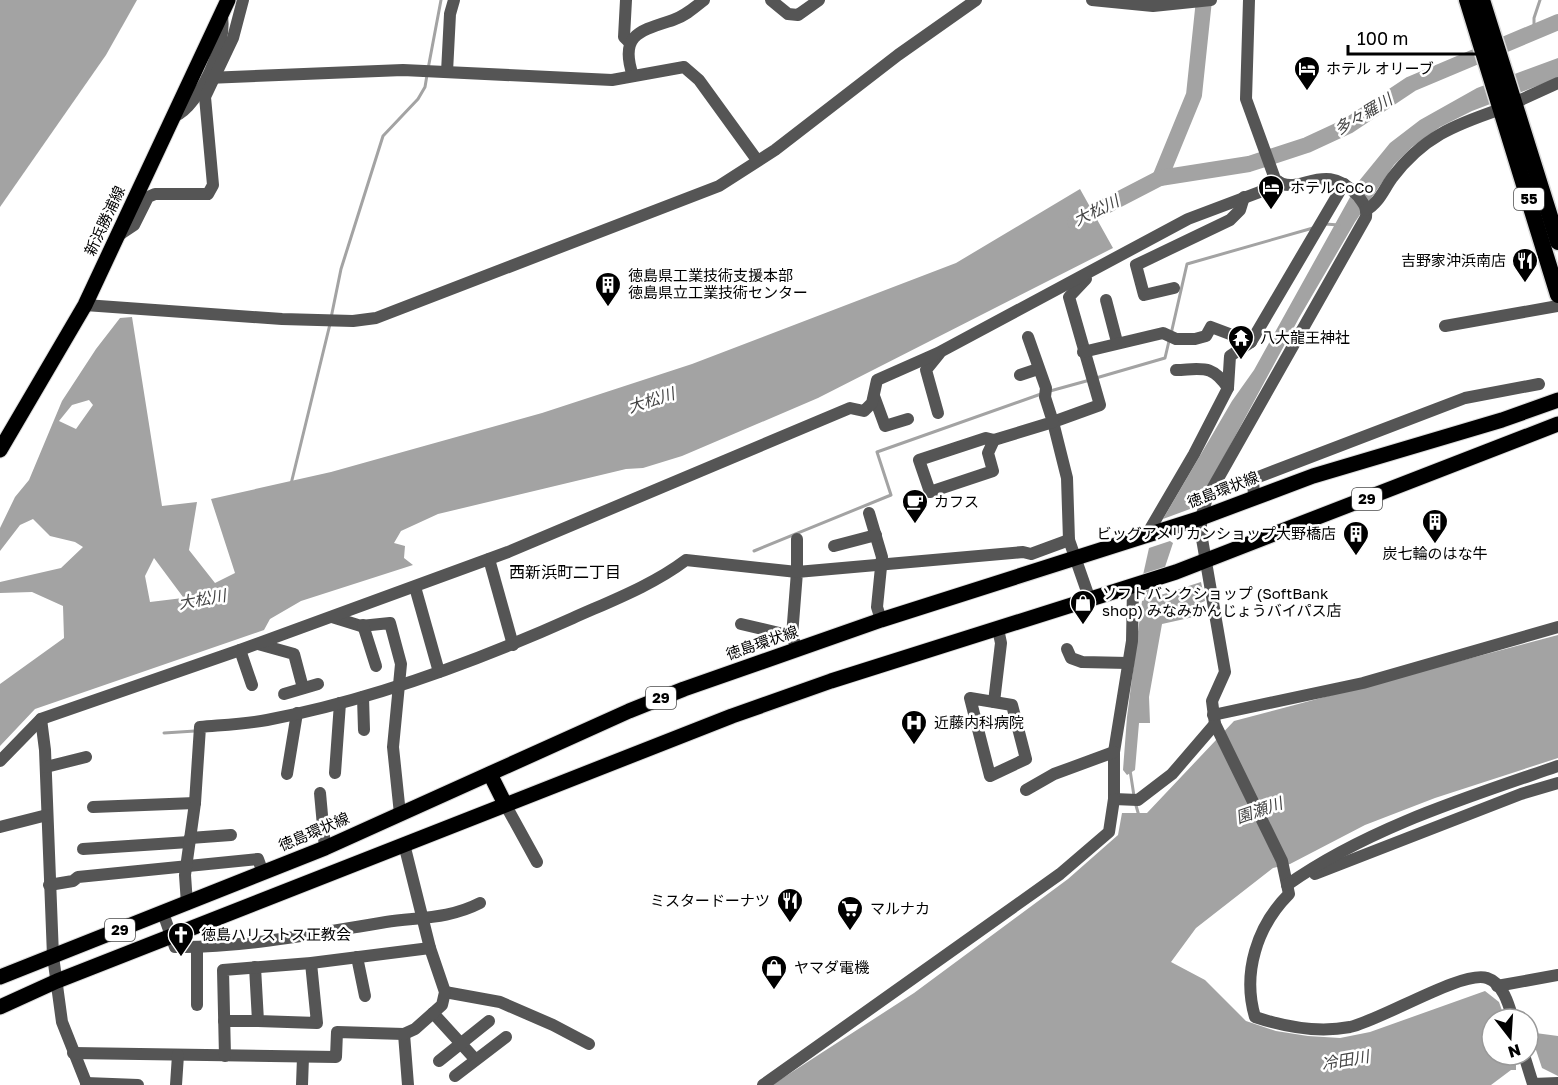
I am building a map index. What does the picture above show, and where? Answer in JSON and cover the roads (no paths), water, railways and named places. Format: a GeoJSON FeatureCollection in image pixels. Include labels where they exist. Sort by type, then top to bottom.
{"type":"FeatureCollection","features":[{"type":"Feature","properties":{"kind":"highway","name":"55"},"geometry":{"type":"LineString","coordinates":[[1467,0],[1484,33],[1507,104],[1558,242]]}},
{"type":"Feature","properties":{"kind":"highway","name":"55"},"geometry":{"type":"LineString","coordinates":[[1482,0],[1484,33]]}},
{"type":"Feature","properties":{"kind":"highway","name":"55"},"geometry":{"type":"LineString","coordinates":[[1507,104],[1558,295]]}},
{"type":"Feature","properties":{"kind":"main road","name":"新浜勝浦線"},"geometry":{"type":"LineString","coordinates":[[0,450],[85,305],[228,0]]}},
{"type":"Feature","properties":{"kind":"main road","name":"徳島環状線"},"geometry":{"type":"LineString","coordinates":[[0,977],[325,848],[629,711],[794,643],[881,620],[1149,535],[1201,518],[1254,496],[1502,420],[1558,400]]}},
{"type":"Feature","properties":{"kind":"main road","name":"29"},"geometry":{"type":"LineString","coordinates":[[0,1007],[57,981],[776,700],[1205,562],[1558,424]]}},
{"type":"Feature","properties":{"kind":"main road"},"geometry":{"type":"LineString","coordinates":[[490,774],[505,804]]}},
{"type":"Feature","properties":{"kind":"street"},"geometry":{"type":"LineString","coordinates":[[175,116],[188,107],[211,78],[233,38],[243,0]]}},
{"type":"Feature","properties":{"kind":"street"},"geometry":{"type":"LineString","coordinates":[[447,72],[450,14],[454,0]]}},
{"type":"Feature","properties":{"kind":"street"},"geometry":{"type":"LineString","coordinates":[[626,0],[624,37],[630,43]]}},
{"type":"Feature","properties":{"kind":"street"},"geometry":{"type":"LineString","coordinates":[[633,76],[629,64],[630,43],[639,32],[688,14],[704,0]]}},
{"type":"Feature","properties":{"kind":"street"},"geometry":{"type":"LineString","coordinates":[[771,0],[788,14],[798,15],[819,0]]}},
{"type":"Feature","properties":{"kind":"street"},"geometry":{"type":"LineString","coordinates":[[85,305],[93,308],[282,319],[353,321],[376,318],[719,186],[976,0]]}},
{"type":"Feature","properties":{"kind":"street"},"geometry":{"type":"LineString","coordinates":[[1092,0],[1148,4],[1211,0]]}},
{"type":"Feature","properties":{"kind":"street"},"geometry":{"type":"LineString","coordinates":[[1249,0],[1246,99],[1261,145],[1275,177],[1294,185],[1316,178],[1330,178],[1347,186],[1366,207],[1366,217],[1207,498],[1201,518],[1205,562],[1225,672],[1212,701],[1215,723],[1282,861],[1289,894],[1268,918],[1259,935],[1249,982],[1249,995],[1255,1017],[1281,1025],[1314,1029],[1349,1027],[1382,1017],[1452,984],[1470,978],[1486,977],[1497,986],[1506,998],[1509,1007]]}},
{"type":"Feature","properties":{"kind":"street"},"geometry":{"type":"LineString","coordinates":[[119,235],[134,225],[148,197],[154,194],[207,194],[213,185],[205,98],[223,30],[221,14]]}},
{"type":"Feature","properties":{"kind":"street"},"geometry":{"type":"LineString","coordinates":[[211,78],[403,70],[612,80],[684,67],[691,72],[757,160]]}},
{"type":"Feature","properties":{"kind":"street"},"geometry":{"type":"LineString","coordinates":[[1366,207],[1377,202],[1400,170],[1439,133],[1558,83]]}},
{"type":"Feature","properties":{"kind":"street"},"geometry":{"type":"LineString","coordinates":[[0,761],[41,719],[240,651],[489,559],[850,408],[864,411],[872,404],[877,381],[941,351],[1090,274],[1188,219],[1270,188],[1275,177]]}},
{"type":"Feature","properties":{"kind":"street"},"geometry":{"type":"LineString","coordinates":[[1149,535],[1228,388],[1230,356],[1251,342],[1347,186]]}},
{"type":"Feature","properties":{"kind":"street"},"geometry":{"type":"LineString","coordinates":[[1174,288],[1144,295],[1136,265],[1230,220],[1240,210],[1244,197]]}},
{"type":"Feature","properties":{"kind":"street"},"geometry":{"type":"LineString","coordinates":[[994,440],[988,453],[993,471],[930,492],[919,460],[986,438],[994,440],[1100,405],[1069,297],[1090,274]]}},
{"type":"Feature","properties":{"kind":"street"},"geometry":{"type":"LineString","coordinates":[[1106,300],[1117,342]]}},
{"type":"Feature","properties":{"kind":"street"},"geometry":{"type":"LineString","coordinates":[[1445,326],[1558,306]]}},
{"type":"Feature","properties":{"kind":"street"},"geometry":{"type":"LineString","coordinates":[[1083,352],[1117,342],[1163,333],[1176,339],[1195,339],[1206,336],[1211,327],[1251,342]]}},
{"type":"Feature","properties":{"kind":"street"},"geometry":{"type":"LineString","coordinates":[[1028,337],[1046,388],[1045,397],[1067,478],[1069,540],[1090,600]]}},
{"type":"Feature","properties":{"kind":"street"},"geometry":{"type":"LineString","coordinates":[[938,413],[926,370],[941,351]]}},
{"type":"Feature","properties":{"kind":"street"},"geometry":{"type":"LineString","coordinates":[[1176,370],[1209,368],[1220,376],[1228,388]]}},
{"type":"Feature","properties":{"kind":"street"},"geometry":{"type":"LineString","coordinates":[[1020,375],[1038,369]]}},
{"type":"Feature","properties":{"kind":"street"},"geometry":{"type":"LineString","coordinates":[[1254,496],[1253,479],[1287,465],[1465,398],[1539,384]]}},
{"type":"Feature","properties":{"kind":"street"},"geometry":{"type":"LineString","coordinates":[[874,396],[885,426],[908,419]]}},
{"type":"Feature","properties":{"kind":"street"},"geometry":{"type":"LineString","coordinates":[[869,513],[876,535],[881,565],[877,607],[881,620]]}},
{"type":"Feature","properties":{"kind":"street"},"geometry":{"type":"LineString","coordinates":[[834,546],[876,535]]}},
{"type":"Feature","properties":{"kind":"street"},"geometry":{"type":"LineString","coordinates":[[741,624],[794,643],[797,539]]}},
{"type":"Feature","properties":{"kind":"street"},"geometry":{"type":"LineString","coordinates":[[187,903],[186,867],[195,803],[200,728],[266,720],[400,686],[513,645],[674,570],[686,560],[797,572],[1023,552],[1031,554],[1069,540]]}},
{"type":"Feature","properties":{"kind":"street"},"geometry":{"type":"LineString","coordinates":[[1031,554],[1037,569]]}},
{"type":"Feature","properties":{"kind":"street"},"geometry":{"type":"LineString","coordinates":[[489,559],[513,645]]}},
{"type":"Feature","properties":{"kind":"street"},"geometry":{"type":"LineString","coordinates":[[763,1085],[1060,874],[1109,832],[1114,799],[1114,752],[1132,640],[1137,585]]}},
{"type":"Feature","properties":{"kind":"street"},"geometry":{"type":"LineString","coordinates":[[415,587],[438,672]]}},
{"type":"Feature","properties":{"kind":"street"},"geometry":{"type":"LineString","coordinates":[[332,617],[363,625],[390,623],[401,664],[393,747],[400,814]]}},
{"type":"Feature","properties":{"kind":"street"},"geometry":{"type":"LineString","coordinates":[[363,625],[376,666]]}},
{"type":"Feature","properties":{"kind":"street"},"geometry":{"type":"LineString","coordinates":[[1114,799],[1138,800],[1172,774],[1215,723],[1558,627]]}},
{"type":"Feature","properties":{"kind":"street"},"geometry":{"type":"LineString","coordinates":[[994,702],[1001,643],[998,629]]}},
{"type":"Feature","properties":{"kind":"street"},"geometry":{"type":"LineString","coordinates":[[258,644],[294,654],[303,688]]}},
{"type":"Feature","properties":{"kind":"street"},"geometry":{"type":"LineString","coordinates":[[1067,649],[1071,658],[1082,662],[1128,663]]}},
{"type":"Feature","properties":{"kind":"street"},"geometry":{"type":"LineString","coordinates":[[240,651],[252,685]]}},
{"type":"Feature","properties":{"kind":"street"},"geometry":{"type":"LineString","coordinates":[[284,694],[318,684]]}},
{"type":"Feature","properties":{"kind":"street"},"geometry":{"type":"LineString","coordinates":[[363,697],[364,730]]}},
{"type":"Feature","properties":{"kind":"street"},"geometry":{"type":"LineString","coordinates":[[970,698],[994,702],[1012,705],[1026,759],[990,776],[970,698]]}},
{"type":"Feature","properties":{"kind":"street"},"geometry":{"type":"LineString","coordinates":[[335,773],[340,703]]}},
{"type":"Feature","properties":{"kind":"street"},"geometry":{"type":"LineString","coordinates":[[286,774],[297,713]]}},
{"type":"Feature","properties":{"kind":"street"},"geometry":{"type":"LineString","coordinates":[[41,719],[46,766],[49,885],[62,1022],[86,1084],[138,1085]]}},
{"type":"Feature","properties":{"kind":"street"},"geometry":{"type":"LineString","coordinates":[[1026,790],[1054,774],[1114,752]]}},
{"type":"Feature","properties":{"kind":"street"},"geometry":{"type":"LineString","coordinates":[[46,766],[86,757]]}},
{"type":"Feature","properties":{"kind":"street"},"geometry":{"type":"LineString","coordinates":[[1287,881],[1357,844],[1430,812],[1558,766]]}},
{"type":"Feature","properties":{"kind":"street"},"geometry":{"type":"LineString","coordinates":[[1287,881],[1521,794],[1558,783]]}},
{"type":"Feature","properties":{"kind":"street"},"geometry":{"type":"LineString","coordinates":[[320,793],[325,848]]}},
{"type":"Feature","properties":{"kind":"street"},"geometry":{"type":"LineString","coordinates":[[92,807],[195,803]]}},
{"type":"Feature","properties":{"kind":"street"},"geometry":{"type":"LineString","coordinates":[[505,804],[537,862]]}},
{"type":"Feature","properties":{"kind":"street"},"geometry":{"type":"LineString","coordinates":[[0,826],[47,815]]}},
{"type":"Feature","properties":{"kind":"street"},"geometry":{"type":"LineString","coordinates":[[83,849],[231,835]]}},
{"type":"Feature","properties":{"kind":"street"},"geometry":{"type":"LineString","coordinates":[[73,1053],[336,1057],[337,1032],[404,1034],[415,1029],[442,1005],[445,992],[430,948],[404,844]]}},
{"type":"Feature","properties":{"kind":"street"},"geometry":{"type":"LineString","coordinates":[[49,885],[73,882],[78,877],[258,859],[263,873]]}},
{"type":"Feature","properties":{"kind":"street"},"geometry":{"type":"LineString","coordinates":[[163,913],[175,947],[197,947],[312,934],[422,917],[443,917],[462,912],[480,903]]}},
{"type":"Feature","properties":{"kind":"street"},"geometry":{"type":"LineString","coordinates":[[197,947],[197,1005]]}},
{"type":"Feature","properties":{"kind":"street"},"geometry":{"type":"LineString","coordinates":[[225,1056],[222,970],[311,963],[430,948]]}},
{"type":"Feature","properties":{"kind":"street"},"geometry":{"type":"LineString","coordinates":[[357,957],[365,996]]}},
{"type":"Feature","properties":{"kind":"street"},"geometry":{"type":"LineString","coordinates":[[224,1022],[317,1023],[311,963]]}},
{"type":"Feature","properties":{"kind":"street"},"geometry":{"type":"LineString","coordinates":[[255,967],[258,1021]]}},
{"type":"Feature","properties":{"kind":"street"},"geometry":{"type":"LineString","coordinates":[[1497,986],[1558,975]]}},
{"type":"Feature","properties":{"kind":"street"},"geometry":{"type":"LineString","coordinates":[[445,992],[500,1002],[554,1024],[590,1044]]}},
{"type":"Feature","properties":{"kind":"street"},"geometry":{"type":"LineString","coordinates":[[433,1012],[475,1059]]}},
{"type":"Feature","properties":{"kind":"street"},"geometry":{"type":"LineString","coordinates":[[439,1061],[489,1021]]}},
{"type":"Feature","properties":{"kind":"street"},"geometry":{"type":"LineString","coordinates":[[404,1034],[408,1085]]}},
{"type":"Feature","properties":{"kind":"street"},"geometry":{"type":"LineString","coordinates":[[455,1076],[506,1037]]}},
{"type":"Feature","properties":{"kind":"street"},"geometry":{"type":"LineString","coordinates":[[176,1085],[178,1055]]}},
{"type":"Feature","properties":{"kind":"street"},"geometry":{"type":"LineString","coordinates":[[302,1085],[303,1057]]}},
{"type":"Feature","properties":{"kind":"street"},"geometry":{"type":"LineString","coordinates":[[1527,1067],[1532,1085],[1558,1083]]}},
{"type":"Feature","properties":{"kind":"water"},"geometry":{"type":"Polygon","coordinates":[[[0,0],[137,0],[106,55],[0,207],[0,0]]]}},
{"type":"Feature","properties":{"kind":"water"},"geometry":{"type":"Polygon","coordinates":[[[1558,58],[1558,78],[1472,111],[1440,127],[1412,147],[1394,165],[1355,222],[1299,318],[1205,492],[1190,509],[1163,519],[1232,401],[1254,370],[1359,181],[1390,143],[1420,120],[1477,88],[1558,58]]]}},
{"type":"Feature","properties":{"kind":"water"},"geometry":{"type":"Polygon","coordinates":[[[1080,189],[1113,248],[818,398],[682,456],[643,468],[626,469],[438,514],[401,531],[394,543],[405,546],[404,558],[413,565],[301,601],[270,619],[264,630],[35,709],[0,746],[0,684],[64,638],[63,606],[32,592],[0,593],[0,582],[61,568],[83,547],[75,542],[50,536],[33,519],[20,525],[0,551],[0,528],[15,497],[29,480],[62,401],[96,349],[120,318],[132,317],[162,506],[197,502],[189,550],[215,583],[235,573],[211,499],[331,472],[542,413],[692,364],[956,263],[1080,189]],[[89,400],[72,405],[59,421],[76,429],[93,405],[89,400]],[[154,558],[145,576],[150,602],[183,598],[183,597],[154,558]]]}},
{"type":"Feature","properties":{"kind":"water"},"geometry":{"type":"Polygon","coordinates":[[[1170,541],[1173,543],[1165,567],[1143,575],[1149,548],[1170,541]]]}},
{"type":"Feature","properties":{"kind":"water"},"geometry":{"type":"Polygon","coordinates":[[[1201,582],[1205,601],[1200,603],[1203,611],[1198,616],[1162,624],[1149,697],[1150,723],[1139,723],[1135,770],[1127,775],[1123,770],[1127,717],[1142,601],[1201,582]]]}},
{"type":"Feature","properties":{"kind":"water"},"geometry":{"type":"Polygon","coordinates":[[[1558,635],[1558,758],[1435,798],[1365,825],[1290,864],[1273,868],[1196,928],[1171,962],[1205,980],[1246,1021],[1276,1031],[1308,1036],[1340,1038],[1370,1032],[1485,991],[1499,1002],[1501,1007],[1480,1007],[1480,1067],[1516,1067],[1516,1070],[1511,1070],[1491,1085],[772,1085],[914,993],[1068,879],[1118,835],[1122,813],[1147,813],[1234,721],[1558,635]]]}},
{"type":"Feature","properties":{"kind":"water"},"geometry":{"type":"Polygon","coordinates":[[[1540,1034],[1558,1036],[1558,1076],[1542,1068],[1540,1034]]]}},
{"type":"Feature","properties":{"kind":"waterway"},"geometry":{"type":"LineString","coordinates":[[428,69],[441,0]]}},
{"type":"Feature","properties":{"kind":"waterway","name":"大松川"},"geometry":{"type":"LineString","coordinates":[[1160,178],[1194,95],[1204,0]]}},
{"type":"Feature","properties":{"kind":"waterway"},"geometry":{"type":"LineString","coordinates":[[1534,32],[1534,18],[1540,0]]}},
{"type":"Feature","properties":{"kind":"waterway","name":"多々羅川"},"geometry":{"type":"LineString","coordinates":[[1075,222],[1160,178],[1249,164],[1307,145],[1348,126],[1411,84],[1558,22]]}},
{"type":"Feature","properties":{"kind":"waterway"},"geometry":{"type":"LineString","coordinates":[[331,318],[341,269],[383,136],[418,99],[425,87],[427,75]]}},
{"type":"Feature","properties":{"kind":"waterway"},"geometry":{"type":"LineString","coordinates":[[1325,224],[1339,225]]}},
{"type":"Feature","properties":{"kind":"waterway"},"geometry":{"type":"LineString","coordinates":[[1171,334],[1187,264],[1313,228]]}},
{"type":"Feature","properties":{"kind":"waterway"},"geometry":{"type":"LineString","coordinates":[[291,484],[330,324]]}},
{"type":"Feature","properties":{"kind":"waterway"},"geometry":{"type":"LineString","coordinates":[[1096,378],[1165,358],[1169,341]]}},
{"type":"Feature","properties":{"kind":"waterway"},"geometry":{"type":"LineString","coordinates":[[1050,391],[1090,380]]}},
{"type":"Feature","properties":{"kind":"waterway"},"geometry":{"type":"LineString","coordinates":[[754,551],[891,495],[877,452],[1041,394]]}},
{"type":"Feature","properties":{"kind":"waterway"},"geometry":{"type":"LineString","coordinates":[[1145,602],[1149,585]]}},
{"type":"Feature","properties":{"kind":"waterway"},"geometry":{"type":"LineString","coordinates":[[164,733],[195,731]]}},
{"type":"Feature","properties":{"kind":"waterway"},"geometry":{"type":"LineString","coordinates":[[1130,770],[1134,796]]}},
{"type":"Feature","properties":{"kind":"waterway"},"geometry":{"type":"LineString","coordinates":[[1135,802],[1139,816]]}},
{"type":"Feature","properties":{"kind":"place","name":"ホテル オリーブ"},"geometry":{"type":"Point","coordinates":[1307,92]}},
{"type":"Feature","properties":{"kind":"place","name":"ホテルCoCo"},"geometry":{"type":"Point","coordinates":[1271,211]}},
{"type":"Feature","properties":{"kind":"place","name":"吉野家沖浜南店"},"geometry":{"type":"Point","coordinates":[1525,284]}},
{"type":"Feature","properties":{"kind":"place","name":"徳島県工業技術支援本部 徳島県立工業技術センター"},"geometry":{"type":"Point","coordinates":[608,308]}},
{"type":"Feature","properties":{"kind":"place","name":"八大龍王神社"},"geometry":{"type":"Point","coordinates":[1241,361]}},
{"type":"Feature","properties":{"kind":"place","name":"カフス"},"geometry":{"type":"Point","coordinates":[915,525]}},
{"type":"Feature","properties":{"kind":"place","name":"炭七輪のはな牛"},"geometry":{"type":"Point","coordinates":[1435,545]}},
{"type":"Feature","properties":{"kind":"place","name":"ビッグアメリカンショップ大野橋店"},"geometry":{"type":"Point","coordinates":[1356,557]}},
{"type":"Feature","properties":{"kind":"place","name":"ソフトバンクショップ (SoftBank shop) みなみかんじょうバイパス店"},"geometry":{"type":"Point","coordinates":[1083,626]}},
{"type":"Feature","properties":{"kind":"place","name":"近藤内科病院"},"geometry":{"type":"Point","coordinates":[914,746]}},
{"type":"Feature","properties":{"kind":"place","name":"ミスタードーナツ"},"geometry":{"type":"Point","coordinates":[790,924]}},
{"type":"Feature","properties":{"kind":"place","name":"マルナカ"},"geometry":{"type":"Point","coordinates":[850,932]}},
{"type":"Feature","properties":{"kind":"place","name":"徳島ハリストス正教会"},"geometry":{"type":"Point","coordinates":[181,958]}},
{"type":"Feature","properties":{"kind":"place","name":"ヤマダ電機"},"geometry":{"type":"Point","coordinates":[774,991]}},
{"type":"Feature","properties":{"kind":"district","name":"西新浜町二丁目"},"geometry":{"type":"Point","coordinates":[565,572]}},
{"type":"Feature","properties":{"kind":"water label","name":"園瀬川"},"geometry":{"type":"Point","coordinates":[1259,810]}},
{"type":"Feature","properties":{"kind":"water label","name":"冷田川"},"geometry":{"type":"Point","coordinates":[1345,1060]}}]}
